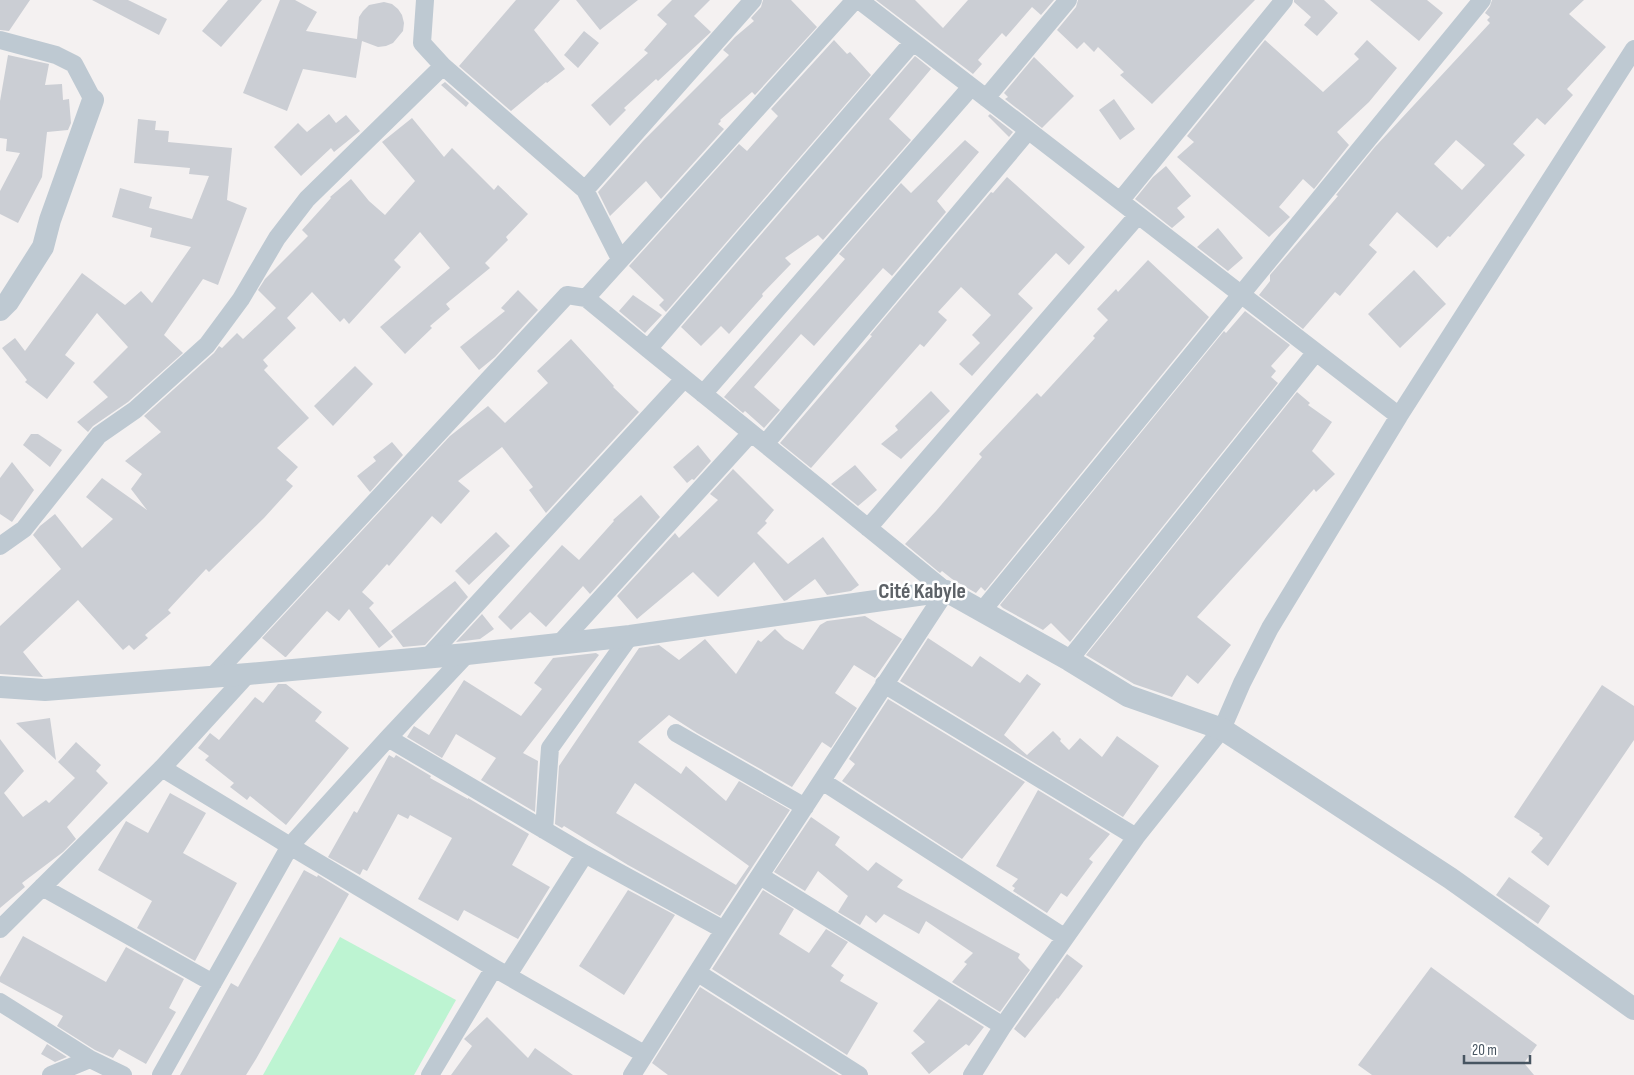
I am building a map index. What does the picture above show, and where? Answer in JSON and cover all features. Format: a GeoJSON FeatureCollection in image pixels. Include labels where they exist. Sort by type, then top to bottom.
{"type":"FeatureCollection","features":[{"type":"Feature","properties":{"kind":"street"},"geometry":{"type":"LineString","coordinates":[[425,0],[422,43],[443,66],[585,190],[620,259]]}},
{"type":"Feature","properties":{"kind":"street"},"geometry":{"type":"LineString","coordinates":[[585,190],[753,0]]}},
{"type":"Feature","properties":{"kind":"street"},"geometry":{"type":"LineString","coordinates":[[586,298],[857,0],[1399,416]]}},
{"type":"Feature","properties":{"kind":"street"},"geometry":{"type":"LineString","coordinates":[[986,98],[1068,0]]}},
{"type":"Feature","properties":{"kind":"street"},"geometry":{"type":"LineString","coordinates":[[1120,201],[1284,0]]}},
{"type":"Feature","properties":{"kind":"street"},"geometry":{"type":"LineString","coordinates":[[982,611],[1482,0]]}},
{"type":"Feature","properties":{"kind":"street"},"geometry":{"type":"LineString","coordinates":[[0,40],[56,55],[74,64],[93,100],[50,220],[43,247],[8,302],[0,310]]}},
{"type":"Feature","properties":{"kind":"street"},"geometry":{"type":"LineString","coordinates":[[648,350],[913,42]]}},
{"type":"Feature","properties":{"kind":"street"},"geometry":{"type":"LineString","coordinates":[[972,1075],[1064,937],[1136,837],[1222,729],[1242,682],[1270,628],[1399,416],[1634,49]]}},
{"type":"Feature","properties":{"kind":"street"},"geometry":{"type":"LineString","coordinates":[[0,546],[24,529],[99,435],[134,410],[207,345],[241,299],[277,238],[307,199],[443,66]]}},
{"type":"Feature","properties":{"kind":"street"},"geometry":{"type":"LineString","coordinates":[[703,394],[971,87]]}},
{"type":"Feature","properties":{"kind":"street"},"geometry":{"type":"LineString","coordinates":[[560,643],[758,438],[1028,130]]}},
{"type":"Feature","properties":{"kind":"street"},"geometry":{"type":"LineString","coordinates":[[868,528],[1138,215]]}},
{"type":"Feature","properties":{"kind":"street"},"geometry":{"type":"LineString","coordinates":[[212,677],[567,295],[586,298],[946,591],[1069,660],[1128,696],[1222,729],[1450,878],[1634,1009]]}},
{"type":"Feature","properties":{"kind":"street"},"geometry":{"type":"LineString","coordinates":[[1069,660],[1316,352]]}},
{"type":"Feature","properties":{"kind":"street"},"geometry":{"type":"LineString","coordinates":[[428,657],[684,379]]}},
{"type":"Feature","properties":{"kind":"street"},"geometry":{"type":"LineString","coordinates":[[0,687],[45,690],[467,654],[630,636],[946,591]]}},
{"type":"Feature","properties":{"kind":"street"},"geometry":{"type":"LineString","coordinates":[[162,768],[501,971],[639,1068],[724,930],[946,591]]}},
{"type":"Feature","properties":{"kind":"street"},"geometry":{"type":"LineString","coordinates":[[544,830],[550,748],[630,636]]}},
{"type":"Feature","properties":{"kind":"street"},"geometry":{"type":"LineString","coordinates":[[161,1075],[290,846],[467,654]]}},
{"type":"Feature","properties":{"kind":"street"},"geometry":{"type":"LineString","coordinates":[[0,929],[162,768],[248,674]]}},
{"type":"Feature","properties":{"kind":"street"},"geometry":{"type":"LineString","coordinates":[[884,684],[1136,837]]}},
{"type":"Feature","properties":{"kind":"street"},"geometry":{"type":"LineString","coordinates":[[676,733],[805,807]]}},
{"type":"Feature","properties":{"kind":"street"},"geometry":{"type":"LineString","coordinates":[[388,738],[585,854],[724,930]]}},
{"type":"Feature","properties":{"kind":"street"},"geometry":{"type":"LineString","coordinates":[[822,781],[1064,937]]}},
{"type":"Feature","properties":{"kind":"street"},"geometry":{"type":"LineString","coordinates":[[430,1075],[501,971],[585,854]]}},
{"type":"Feature","properties":{"kind":"street"},"geometry":{"type":"LineString","coordinates":[[760,876],[1003,1026]]}},
{"type":"Feature","properties":{"kind":"street"},"geometry":{"type":"LineString","coordinates":[[42,888],[213,983]]}},
{"type":"Feature","properties":{"kind":"street"},"geometry":{"type":"LineString","coordinates":[[698,973],[857,1074]]}},
{"type":"Feature","properties":{"kind":"street"},"geometry":{"type":"LineString","coordinates":[[0,1002],[90,1059],[123,1075]]}},
{"type":"Feature","properties":{"kind":"street"},"geometry":{"type":"LineString","coordinates":[[51,1075],[90,1059]]}},
{"type":"Feature","properties":{"kind":"green space"},"geometry":{"type":"Polygon","coordinates":[[[340,937],[456,1000],[414,1075],[263,1075],[340,937]]]}},
{"type":"Feature","properties":{"kind":"building"},"geometry":{"type":"Polygon","coordinates":[[[0,0],[30,0],[9,31],[0,30],[0,0]]]}},
{"type":"Feature","properties":{"kind":"building"},"geometry":{"type":"Polygon","coordinates":[[[92,0],[128,0],[167,19],[159,35],[92,0]]]}},
{"type":"Feature","properties":{"kind":"building"},"geometry":{"type":"Polygon","coordinates":[[[228,0],[262,0],[221,47],[202,31],[228,0]]]}},
{"type":"Feature","properties":{"kind":"building"},"geometry":{"type":"Polygon","coordinates":[[[280,0],[295,0],[317,12],[306,31],[357,39],[359,17],[363,11],[369,5],[384,2],[392,4],[402,15],[403,31],[393,43],[386,46],[378,47],[362,41],[356,78],[303,69],[287,111],[243,93],[280,0]]]}},
{"type":"Feature","properties":{"kind":"building"},"geometry":{"type":"Polygon","coordinates":[[[516,0],[560,0],[534,30],[565,69],[511,111],[459,66],[516,0]]]}},
{"type":"Feature","properties":{"kind":"building"},"geometry":{"type":"Polygon","coordinates":[[[576,0],[638,0],[600,30],[576,0]]]}},
{"type":"Feature","properties":{"kind":"building"},"geometry":{"type":"Polygon","coordinates":[[[672,0],[710,0],[694,16],[711,32],[658,81],[656,79],[624,108],[626,110],[610,126],[591,105],[648,53],[644,50],[667,24],[657,15],[672,0]]]}},
{"type":"Feature","properties":{"kind":"building"},"geometry":{"type":"Polygon","coordinates":[[[763,0],[791,0],[817,27],[755,95],[752,92],[720,120],[718,124],[724,129],[661,199],[646,181],[610,216],[598,192],[643,141],[729,55],[723,50],[754,21],[751,18],[761,7],[763,0]]]}},
{"type":"Feature","properties":{"kind":"building"},"geometry":{"type":"Polygon","coordinates":[[[876,0],[915,0],[943,28],[968,0],[1054,0],[1041,15],[1032,7],[1006,37],[1002,33],[978,60],[982,64],[973,74],[876,0]]]}},
{"type":"Feature","properties":{"kind":"building"},"geometry":{"type":"Polygon","coordinates":[[[1078,0],[1255,0],[1152,104],[1120,75],[1124,72],[1098,47],[1094,52],[1084,42],[1077,49],[1057,30],[1076,7],[1078,0]]]}},
{"type":"Feature","properties":{"kind":"building"},"geometry":{"type":"Polygon","coordinates":[[[1294,0],[1324,0],[1338,13],[1317,36],[1304,25],[1311,17],[1294,0]]]}},
{"type":"Feature","properties":{"kind":"building"},"geometry":{"type":"Polygon","coordinates":[[[1370,0],[1427,0],[1443,13],[1419,41],[1370,0]]]}},
{"type":"Feature","properties":{"kind":"building"},"geometry":{"type":"Polygon","coordinates":[[[1492,0],[1584,0],[1569,14],[1606,47],[1567,89],[1573,95],[1545,125],[1537,118],[1513,144],[1525,155],[1450,237],[1448,236],[1437,248],[1397,212],[1369,245],[1377,252],[1340,296],[1335,292],[1303,329],[1259,295],[1270,281],[1270,275],[1338,196],[1336,195],[1375,147],[1490,23],[1487,20],[1490,17],[1485,13],[1492,0]],[[1456,140],[1434,164],[1462,190],[1485,165],[1456,140]]]}},
{"type":"Feature","properties":{"kind":"building"},"geometry":{"type":"Polygon","coordinates":[[[584,31],[599,43],[578,68],[564,55],[584,31]]]}},
{"type":"Feature","properties":{"kind":"building"},"geometry":{"type":"Polygon","coordinates":[[[834,40],[847,54],[850,52],[871,75],[666,312],[659,305],[664,300],[629,266],[739,144],[747,151],[778,116],[771,109],[834,40]]]}},
{"type":"Feature","properties":{"kind":"building"},"geometry":{"type":"Polygon","coordinates":[[[1265,40],[1323,92],[1359,59],[1354,54],[1367,40],[1397,68],[1369,102],[1337,132],[1349,145],[1314,189],[1303,179],[1279,207],[1290,217],[1269,237],[1177,157],[1194,142],[1187,136],[1265,40]]]}},
{"type":"Feature","properties":{"kind":"building"},"geometry":{"type":"Polygon","coordinates":[[[8,55],[49,64],[45,85],[62,84],[63,100],[69,99],[71,123],[68,130],[47,132],[42,177],[18,223],[0,214],[0,191],[20,153],[6,151],[7,139],[0,138],[0,101],[8,55]]]}},
{"type":"Feature","properties":{"kind":"building"},"geometry":{"type":"Polygon","coordinates":[[[915,56],[931,69],[889,119],[911,140],[823,240],[818,235],[785,258],[791,264],[762,294],[763,296],[729,334],[721,326],[701,346],[681,327],[915,56]]]}},
{"type":"Feature","properties":{"kind":"building"},"geometry":{"type":"Polygon","coordinates":[[[1034,57],[1074,96],[1042,128],[1005,99],[1008,97],[1004,93],[1034,57]]]}},
{"type":"Feature","properties":{"kind":"building"},"geometry":{"type":"Polygon","coordinates":[[[445,82],[469,103],[466,107],[441,85],[445,82]]]}},
{"type":"Feature","properties":{"kind":"building"},"geometry":{"type":"Polygon","coordinates":[[[1114,99],[1135,129],[1120,140],[1099,110],[1114,99]]]}},
{"type":"Feature","properties":{"kind":"building"},"geometry":{"type":"Polygon","coordinates":[[[329,114],[336,123],[346,115],[360,131],[334,152],[331,148],[301,176],[274,147],[298,123],[307,132],[329,114]]]}},
{"type":"Feature","properties":{"kind":"building"},"geometry":{"type":"Polygon","coordinates":[[[990,114],[1013,132],[1009,137],[988,116],[990,114]]]}},
{"type":"Feature","properties":{"kind":"building"},"geometry":{"type":"Polygon","coordinates":[[[412,118],[444,157],[452,148],[494,190],[498,185],[528,214],[506,237],[508,240],[485,263],[490,268],[446,304],[450,309],[430,326],[432,328],[405,354],[380,327],[450,268],[420,232],[394,260],[401,267],[349,324],[344,318],[340,322],[312,292],[287,318],[296,328],[263,360],[268,366],[264,370],[309,418],[277,448],[298,467],[286,480],[293,486],[264,518],[209,572],[206,569],[168,610],[171,613],[145,635],[148,638],[134,650],[129,645],[123,650],[78,600],[23,652],[43,677],[0,674],[0,626],[61,569],[33,535],[40,526],[55,514],[82,548],[113,519],[86,497],[102,478],[147,510],[131,489],[142,474],[125,461],[161,432],[144,416],[214,353],[219,346],[222,348],[237,333],[243,339],[276,308],[258,290],[265,279],[308,236],[302,230],[330,197],[351,179],[369,201],[385,215],[415,181],[382,142],[412,118]]]}},
{"type":"Feature","properties":{"kind":"building"},"geometry":{"type":"Polygon","coordinates":[[[138,119],[156,121],[155,130],[169,131],[168,142],[232,148],[227,200],[247,208],[218,285],[203,279],[164,335],[183,353],[128,402],[93,426],[88,432],[77,422],[108,397],[93,382],[128,347],[97,313],[65,355],[75,363],[47,399],[25,382],[27,380],[2,348],[15,338],[25,351],[82,273],[125,305],[141,291],[152,303],[191,247],[150,237],[152,228],[112,217],[120,188],[152,197],[149,208],[192,219],[209,176],[189,174],[190,168],[134,163],[138,119]]]}},
{"type":"Feature","properties":{"kind":"building"},"geometry":{"type":"Polygon","coordinates":[[[965,140],[979,152],[937,201],[946,212],[892,276],[883,268],[814,346],[801,334],[754,387],[780,410],[764,428],[745,411],[743,413],[724,397],[845,259],[839,254],[901,183],[911,193],[965,140]]]}},
{"type":"Feature","properties":{"kind":"building"},"geometry":{"type":"Polygon","coordinates":[[[1166,166],[1191,196],[1177,208],[1185,217],[1172,228],[1135,199],[1153,177],[1166,166]]]}},
{"type":"Feature","properties":{"kind":"building"},"geometry":{"type":"Polygon","coordinates":[[[1007,177],[1085,247],[1069,265],[1056,253],[1018,294],[1033,308],[972,376],[959,364],[980,343],[972,335],[991,315],[961,287],[938,312],[947,320],[924,347],[920,344],[811,468],[780,443],[872,336],[870,335],[991,192],[993,193],[1007,177]]]}},
{"type":"Feature","properties":{"kind":"building"},"geometry":{"type":"Polygon","coordinates":[[[1218,228],[1243,258],[1228,271],[1197,247],[1218,228]]]}},
{"type":"Feature","properties":{"kind":"building"},"geometry":{"type":"Polygon","coordinates":[[[1148,260],[1209,317],[985,591],[981,587],[976,593],[942,571],[940,573],[905,544],[982,457],[979,454],[1037,393],[1041,397],[1095,338],[1093,336],[1108,320],[1097,309],[1116,289],[1118,292],[1148,260]]]}},
{"type":"Feature","properties":{"kind":"building"},"geometry":{"type":"Polygon","coordinates":[[[1414,270],[1446,304],[1400,348],[1368,314],[1414,270]]]}},
{"type":"Feature","properties":{"kind":"building"},"geometry":{"type":"Polygon","coordinates":[[[518,290],[538,310],[495,357],[479,370],[460,347],[505,311],[501,308],[518,290]]]}},
{"type":"Feature","properties":{"kind":"building"},"geometry":{"type":"Polygon","coordinates":[[[633,295],[662,315],[645,333],[619,311],[633,295]]]}},
{"type":"Feature","properties":{"kind":"building"},"geometry":{"type":"Polygon","coordinates":[[[1245,311],[1290,345],[1271,366],[1276,371],[1271,377],[1278,383],[1070,642],[1051,623],[1043,630],[1003,608],[1000,605],[1224,331],[1226,333],[1245,311]]]}},
{"type":"Feature","properties":{"kind":"building"},"geometry":{"type":"Polygon","coordinates":[[[571,339],[613,387],[639,412],[546,513],[529,490],[533,487],[502,447],[458,481],[470,491],[441,524],[432,516],[389,566],[387,564],[362,592],[374,603],[369,608],[393,637],[379,648],[349,609],[339,621],[327,611],[286,657],[262,638],[450,436],[488,406],[505,423],[548,383],[537,371],[571,339]]]}},
{"type":"Feature","properties":{"kind":"building"},"geometry":{"type":"Polygon","coordinates":[[[355,366],[373,384],[333,426],[314,406],[355,366]]]}},
{"type":"Feature","properties":{"kind":"building"},"geometry":{"type":"Polygon","coordinates":[[[931,391],[950,411],[901,459],[881,444],[898,430],[895,426],[931,391]]]}},
{"type":"Feature","properties":{"kind":"building"},"geometry":{"type":"Polygon","coordinates":[[[1297,392],[1310,403],[1308,405],[1332,422],[1312,451],[1335,474],[1316,492],[1314,489],[1197,617],[1231,645],[1198,684],[1187,675],[1172,697],[1134,684],[1086,655],[1297,392]]]}},
{"type":"Feature","properties":{"kind":"building"},"geometry":{"type":"Polygon","coordinates":[[[31,434],[38,434],[62,450],[50,467],[23,445],[31,434]]]}},
{"type":"Feature","properties":{"kind":"building"},"geometry":{"type":"Polygon","coordinates":[[[392,442],[403,455],[370,492],[357,476],[376,461],[373,457],[392,442]]]}},
{"type":"Feature","properties":{"kind":"building"},"geometry":{"type":"Polygon","coordinates":[[[698,445],[711,461],[694,480],[692,479],[687,483],[673,467],[698,445]]]}},
{"type":"Feature","properties":{"kind":"building"},"geometry":{"type":"Polygon","coordinates":[[[12,462],[34,490],[12,522],[0,514],[0,478],[12,462]]]}},
{"type":"Feature","properties":{"kind":"building"},"geometry":{"type":"Polygon","coordinates":[[[855,465],[877,490],[858,506],[831,484],[855,465]]]}},
{"type":"Feature","properties":{"kind":"building"},"geometry":{"type":"Polygon","coordinates":[[[733,469],[774,510],[765,521],[767,523],[757,533],[788,564],[823,537],[859,585],[851,591],[827,595],[815,579],[784,601],[754,562],[718,597],[693,572],[637,619],[617,596],[675,533],[679,538],[718,500],[710,494],[733,469]]]}},
{"type":"Feature","properties":{"kind":"building"},"geometry":{"type":"Polygon","coordinates":[[[641,495],[660,517],[590,594],[583,586],[546,627],[530,612],[511,630],[498,617],[562,545],[579,560],[613,520],[641,495]]]}},
{"type":"Feature","properties":{"kind":"building"},"geometry":{"type":"Polygon","coordinates":[[[496,532],[510,546],[469,585],[455,571],[496,532]]]}},
{"type":"Feature","properties":{"kind":"building"},"geometry":{"type":"Polygon","coordinates":[[[455,581],[468,597],[425,645],[403,647],[391,631],[455,581]]]}},
{"type":"Feature","properties":{"kind":"building"},"geometry":{"type":"Polygon","coordinates":[[[482,614],[494,629],[480,639],[456,642],[482,614]]]}},
{"type":"Feature","properties":{"kind":"building"},"geometry":{"type":"Polygon","coordinates":[[[865,616],[902,639],[875,678],[854,665],[835,693],[857,708],[831,748],[822,742],[792,787],[669,715],[638,742],[681,774],[686,766],[726,801],[739,781],[790,810],[720,916],[628,865],[564,826],[562,828],[555,824],[559,766],[639,648],[659,645],[679,660],[705,639],[736,674],[758,640],[761,642],[775,629],[785,639],[803,650],[820,625],[827,621],[865,616]],[[635,783],[616,813],[736,885],[749,866],[635,783]]]}},
{"type":"Feature","properties":{"kind":"building"},"geometry":{"type":"Polygon","coordinates":[[[928,638],[972,667],[980,656],[1020,683],[1027,674],[1041,684],[1004,735],[1027,755],[1053,731],[1069,750],[1080,738],[1102,757],[1117,736],[1159,766],[1123,817],[900,681],[928,638]]]}},
{"type":"Feature","properties":{"kind":"building"},"geometry":{"type":"Polygon","coordinates":[[[596,653],[599,655],[523,753],[538,761],[535,812],[481,780],[496,758],[456,734],[442,758],[407,737],[414,726],[429,735],[464,680],[521,716],[542,689],[534,683],[553,658],[596,653]]]}},
{"type":"Feature","properties":{"kind":"building"},"geometry":{"type":"Polygon","coordinates":[[[278,684],[286,684],[322,712],[315,721],[349,748],[286,825],[250,796],[247,800],[230,787],[234,783],[205,760],[209,756],[198,748],[210,733],[219,740],[255,697],[263,703],[278,684]]]}},
{"type":"Feature","properties":{"kind":"building"},"geometry":{"type":"Polygon","coordinates":[[[1602,685],[1634,706],[1634,740],[1548,866],[1531,852],[1543,838],[1514,817],[1602,685]]]}},
{"type":"Feature","properties":{"kind":"building"},"geometry":{"type":"Polygon","coordinates":[[[888,699],[1025,782],[962,859],[842,781],[855,764],[849,759],[888,699]]]}},
{"type":"Feature","properties":{"kind":"building"},"geometry":{"type":"Polygon","coordinates":[[[50,718],[56,760],[16,723],[50,718]]]}},
{"type":"Feature","properties":{"kind":"building"},"geometry":{"type":"Polygon","coordinates":[[[0,739],[24,771],[4,793],[23,817],[46,800],[49,803],[75,778],[58,762],[76,742],[101,765],[96,771],[108,783],[67,827],[76,839],[63,852],[22,883],[25,887],[0,908],[0,739]]]}},
{"type":"Feature","properties":{"kind":"building"},"geometry":{"type":"Polygon","coordinates":[[[389,755],[394,758],[396,755],[431,776],[430,778],[529,834],[512,865],[550,887],[518,939],[464,910],[458,921],[418,899],[452,838],[410,815],[408,819],[398,814],[367,871],[363,869],[360,875],[328,857],[354,811],[357,813],[389,755]]]}},
{"type":"Feature","properties":{"kind":"building"},"geometry":{"type":"Polygon","coordinates":[[[1038,790],[1110,834],[1089,859],[1093,862],[1067,897],[1061,893],[1047,913],[1013,891],[1015,888],[1012,886],[1018,879],[996,866],[1038,790]]]}},
{"type":"Feature","properties":{"kind":"building"},"geometry":{"type":"Polygon","coordinates":[[[170,793],[206,813],[183,853],[237,883],[195,961],[137,928],[152,901],[98,870],[126,821],[148,833],[170,793]]]}},
{"type":"Feature","properties":{"kind":"building"},"geometry":{"type":"Polygon","coordinates":[[[811,817],[840,837],[835,845],[868,871],[876,862],[903,880],[897,887],[1020,954],[1018,958],[1030,970],[1000,1012],[952,982],[967,964],[964,962],[973,953],[926,921],[919,934],[884,914],[876,923],[866,915],[860,925],[838,912],[848,896],[818,871],[805,891],[774,872],[811,817]]]}},
{"type":"Feature","properties":{"kind":"building"},"geometry":{"type":"Polygon","coordinates":[[[304,870],[317,877],[318,875],[349,894],[256,1059],[246,1075],[180,1075],[231,983],[238,987],[304,870]]]}},
{"type":"Feature","properties":{"kind":"building"},"geometry":{"type":"Polygon","coordinates":[[[1509,877],[1550,906],[1538,924],[1496,895],[1509,877]]]}},
{"type":"Feature","properties":{"kind":"building"},"geometry":{"type":"Polygon","coordinates":[[[628,890],[675,915],[624,995],[579,966],[628,890]]]}},
{"type":"Feature","properties":{"kind":"building"},"geometry":{"type":"Polygon","coordinates":[[[763,890],[794,909],[779,934],[809,953],[826,929],[848,942],[831,966],[844,975],[840,981],[878,1003],[847,1055],[712,969],[763,890]]]}},
{"type":"Feature","properties":{"kind":"building"},"geometry":{"type":"Polygon","coordinates":[[[23,936],[106,982],[126,947],[184,979],[169,1008],[176,1012],[146,1064],[119,1049],[113,1058],[95,1050],[57,1026],[63,1016],[0,982],[0,977],[23,936]]]}},
{"type":"Feature","properties":{"kind":"building"},"geometry":{"type":"Polygon","coordinates":[[[1067,954],[1083,966],[1025,1038],[1014,1029],[1067,954]]]}},
{"type":"Feature","properties":{"kind":"building"},"geometry":{"type":"Polygon","coordinates":[[[1431,967],[1537,1045],[1524,1063],[1534,1075],[1372,1075],[1358,1065],[1431,967]]]}},
{"type":"Feature","properties":{"kind":"building"},"geometry":{"type":"Polygon","coordinates":[[[700,987],[839,1075],[668,1075],[652,1063],[700,987]]]}},
{"type":"Feature","properties":{"kind":"building"},"geometry":{"type":"Polygon","coordinates":[[[939,999],[984,1027],[969,1046],[966,1044],[929,1074],[911,1053],[925,1042],[913,1031],[939,999]]]}},
{"type":"Feature","properties":{"kind":"building"},"geometry":{"type":"Polygon","coordinates":[[[487,1017],[528,1058],[535,1048],[573,1075],[451,1075],[472,1046],[464,1039],[487,1017]]]}},
{"type":"Feature","properties":{"kind":"building"},"geometry":{"type":"Polygon","coordinates":[[[47,1044],[67,1057],[55,1062],[41,1054],[47,1044]]]}},
{"type":"Feature","properties":{"kind":"district","name":"Cité Kabyle"},"geometry":{"type":"Point","coordinates":[922,590]}}]}
